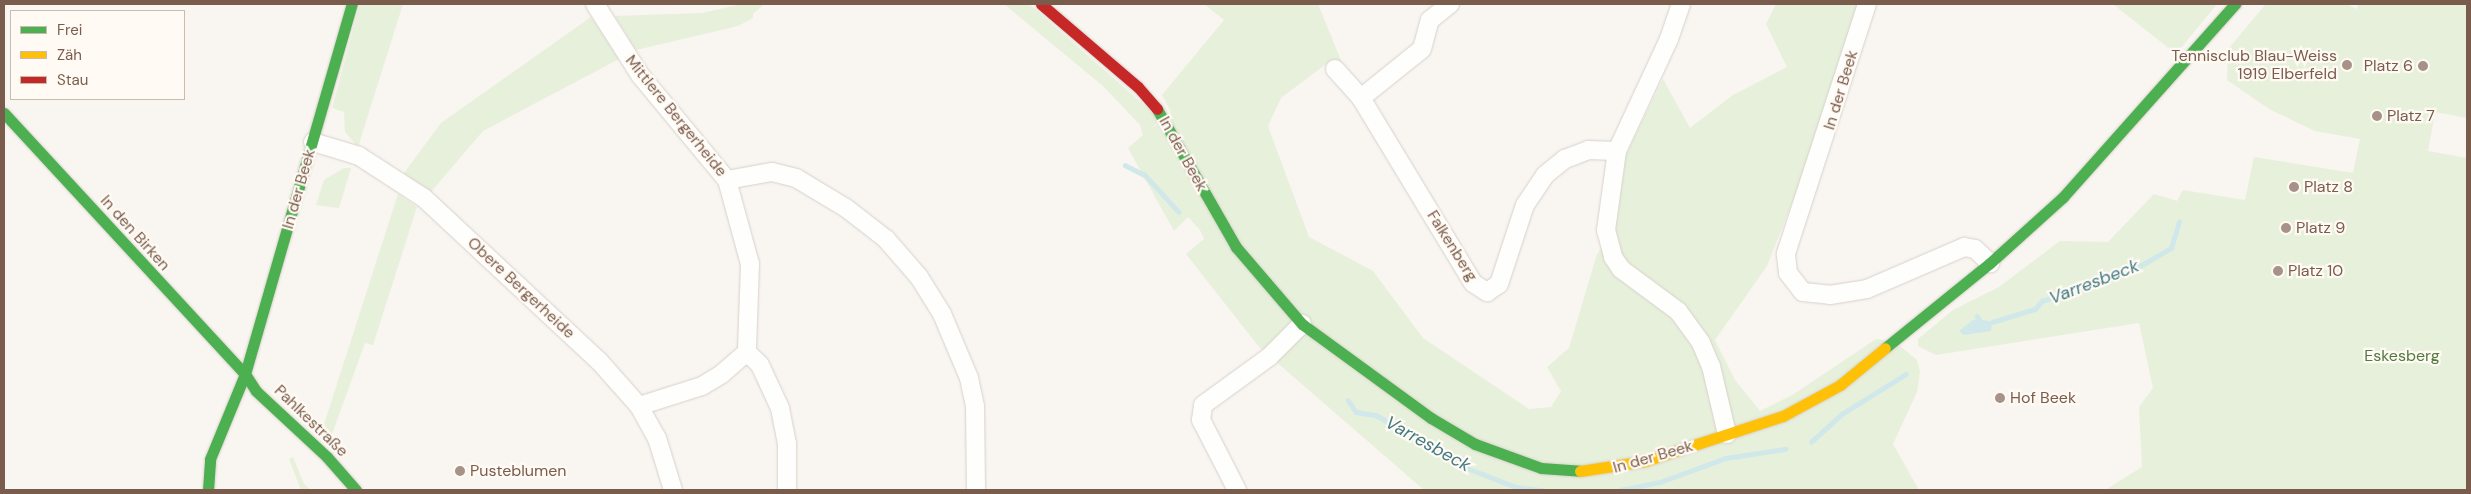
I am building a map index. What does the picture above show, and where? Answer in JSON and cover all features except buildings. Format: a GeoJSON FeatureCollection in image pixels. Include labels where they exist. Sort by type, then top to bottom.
{"type":"FeatureCollection","features":[{"type":"Feature","properties":{"kind":"street","name":"In der Beek"},"geometry":{"type":"LineString","coordinates":[[208,490],[210,459],[245,374],[352,4]]}},
{"type":"Feature","properties":{"kind":"street","name":"Mittlere Bergerheide"},"geometry":{"type":"LineString","coordinates":[[595,4],[640,75],[727,180],[750,264],[747,352]]}},
{"type":"Feature","properties":{"kind":"street","name":"In der Beek"},"geometry":{"type":"LineString","coordinates":[[1041,4],[1138,87],[1160,113],[1236,247],[1302,324],[1456,434],[1499,454],[1541,468],[1587,472],[1616,469],[1783,416],[1840,385],[1990,263],[2063,197],[2114,144],[2235,4]]}},
{"type":"Feature","properties":{"kind":"street"},"geometry":{"type":"LineString","coordinates":[[1361,98],[1422,49],[1430,20],[1450,4]]}},
{"type":"Feature","properties":{"kind":"street"},"geometry":{"type":"LineString","coordinates":[[1681,4],[1669,39],[1616,151],[1606,212],[1606,230],[1613,256],[1632,280],[1672,307],[1691,326],[1711,366],[1727,434]]}},
{"type":"Feature","properties":{"kind":"street","name":"In der Beek"},"geometry":{"type":"LineString","coordinates":[[1867,4],[1786,254],[1788,273],[1803,292],[1830,295],[1867,289],[1964,248],[1975,248],[1990,263]]}},
{"type":"Feature","properties":{"kind":"street","name":"Falkenberg"},"geometry":{"type":"LineString","coordinates":[[1335,69],[1361,98],[1473,283],[1487,292],[1499,284],[1522,210],[1545,175],[1582,152],[1598,148],[1616,151]]}},
{"type":"Feature","properties":{"kind":"street","name":"In den Birken"},"geometry":{"type":"LineString","coordinates":[[4,113],[245,374]]}},
{"type":"Feature","properties":{"kind":"street","name":"Obere Bergerheide"},"geometry":{"type":"LineString","coordinates":[[313,142],[359,156],[424,198],[599,362],[640,406],[657,438],[673,490]]}},
{"type":"Feature","properties":{"kind":"street"},"geometry":{"type":"LineString","coordinates":[[727,180],[772,172],[796,178],[846,208],[886,239],[918,277],[942,314],[969,378],[975,406],[976,490]]}},
{"type":"Feature","properties":{"kind":"street"},"geometry":{"type":"LineString","coordinates":[[1237,490],[1201,420],[1203,405],[1269,357],[1302,324]]}},
{"type":"Feature","properties":{"kind":"street"},"geometry":{"type":"LineString","coordinates":[[640,406],[702,386],[722,374],[747,352],[760,366],[780,408],[787,443],[787,490]]}},
{"type":"Feature","properties":{"kind":"street","name":"Pahlkestraße"},"geometry":{"type":"LineString","coordinates":[[245,374],[256,391],[327,457],[356,490]]}},
{"type":"Feature","properties":{"kind":"green space"},"geometry":{"type":"Polygon","coordinates":[[[360,4],[403,4],[358,147],[345,132],[344,112],[332,108],[360,4]]]}},
{"type":"Feature","properties":{"kind":"green space"},"geometry":{"type":"Polygon","coordinates":[[[742,4],[764,4],[753,14],[753,18],[738,26],[636,50],[615,16],[702,13],[742,4]]]}},
{"type":"Feature","properties":{"kind":"green space"},"geometry":{"type":"Polygon","coordinates":[[[1004,4],[1029,4],[1160,119],[1151,129],[1171,112],[1162,95],[1224,20],[1204,4],[1318,4],[1349,80],[1330,61],[1281,98],[1268,126],[1309,237],[1373,271],[1423,338],[1529,409],[1551,407],[1561,391],[1547,367],[1569,348],[1597,254],[1614,234],[1620,167],[1663,79],[1690,128],[1733,95],[1787,67],[1766,24],[1776,4],[1863,4],[1835,95],[1767,266],[1715,340],[1735,380],[1760,411],[1794,394],[1876,339],[1895,342],[1917,360],[1920,372],[1917,392],[1893,444],[1919,490],[1424,490],[1259,347],[1186,254],[1204,239],[1200,230],[1188,217],[1174,231],[1128,148],[1143,135],[1140,125],[1103,86],[1004,4]]]}},
{"type":"Feature","properties":{"kind":"green space"},"geometry":{"type":"Polygon","coordinates":[[[2113,4],[2217,4],[2176,54],[2113,4]]]}},
{"type":"Feature","properties":{"kind":"green space","name":"Eskesberg"},"geometry":{"type":"Polygon","coordinates":[[[2266,4],[2347,4],[2356,9],[2359,4],[2467,4],[2467,118],[2435,112],[2428,151],[2467,158],[2467,490],[2105,490],[2142,467],[2139,407],[2153,388],[2139,323],[1936,355],[1918,346],[1918,339],[1953,310],[1999,287],[2060,241],[2108,242],[2154,194],[2177,201],[2183,190],[2245,200],[2254,157],[2353,173],[2360,139],[2315,131],[2269,109],[2227,80],[2228,49],[2266,4]]]}},
{"type":"Feature","properties":{"kind":"green space"},"geometry":{"type":"Polygon","coordinates":[[[591,17],[619,59],[483,131],[430,193],[404,173],[441,123],[591,17]]]}},
{"type":"Feature","properties":{"kind":"green space"},"geometry":{"type":"Polygon","coordinates":[[[344,168],[351,168],[339,208],[316,205],[324,180],[344,168]]]}},
{"type":"Feature","properties":{"kind":"green space"},"geometry":{"type":"Polygon","coordinates":[[[398,194],[417,207],[373,345],[365,343],[328,445],[320,437],[398,194]]]}},
{"type":"Feature","properties":{"kind":"green space"},"geometry":{"type":"Polygon","coordinates":[[[293,457],[304,484],[311,490],[301,490],[289,459],[293,457]]]}},
{"type":"Feature","properties":{"kind":"water"},"geometry":{"type":"Polygon","coordinates":[[[1979,319],[1992,322],[1991,331],[1964,335],[1959,331],[1973,320],[1979,319]]]}},
{"type":"Feature","properties":{"kind":"waterway","name":"Varresbeck"},"geometry":{"type":"LineString","coordinates":[[1125,165],[1145,175],[1179,212]]}},
{"type":"Feature","properties":{"kind":"waterway","name":"Varresbeck"},"geometry":{"type":"LineString","coordinates":[[1992,322],[2035,309],[2042,301],[2106,281],[2140,266],[2171,248],[2179,222]]}},
{"type":"Feature","properties":{"kind":"waterway","name":"Varresbeck"},"geometry":{"type":"LineString","coordinates":[[1811,442],[1842,414],[1906,374]]}},
{"type":"Feature","properties":{"kind":"waterway","name":"Varresbeck"},"geometry":{"type":"LineString","coordinates":[[1348,400],[1356,412],[1376,415],[1467,468],[1516,487],[1542,490]]}},
{"type":"Feature","properties":{"kind":"waterway","name":"Varresbeck"},"geometry":{"type":"LineString","coordinates":[[1620,490],[1660,482],[1726,458],[1785,449]]}},
{"type":"Feature","properties":{"kind":"traffic: fast"},"geometry":{"type":"LineString","coordinates":[[208,490],[210,459],[245,374],[352,4]]}},
{"type":"Feature","properties":{"kind":"traffic: fast"},"geometry":{"type":"LineString","coordinates":[[1885,348],[1990,263],[2063,197],[2235,4]]}},
{"type":"Feature","properties":{"kind":"traffic: fast"},"geometry":{"type":"LineString","coordinates":[[1157,109],[1236,247],[1302,324],[1431,418],[1475,444],[1541,468],[1580,471]]}},
{"type":"Feature","properties":{"kind":"traffic: fast"},"geometry":{"type":"LineString","coordinates":[[4,113],[245,374],[256,391],[327,457],[356,490]]}},
{"type":"Feature","properties":{"kind":"traffic: slow"},"geometry":{"type":"LineString","coordinates":[[1580,471],[1645,461],[1783,416],[1840,385],[1885,348]]}},
{"type":"Feature","properties":{"kind":"traffic: jam"},"geometry":{"type":"LineString","coordinates":[[1041,4],[1138,87],[1157,109]]}},
{"type":"Feature","properties":{"kind":"place","name":"Tennisclub Blau-Weiss 1919 Elberfeld"},"geometry":{"type":"Point","coordinates":[2347,65]}},
{"type":"Feature","properties":{"kind":"place","name":"Platz 6"},"geometry":{"type":"Point","coordinates":[2423,66]}},
{"type":"Feature","properties":{"kind":"place","name":"Platz 7"},"geometry":{"type":"Point","coordinates":[2377,116]}},
{"type":"Feature","properties":{"kind":"place","name":"Platz 8"},"geometry":{"type":"Point","coordinates":[2294,187]}},
{"type":"Feature","properties":{"kind":"place","name":"Platz 9"},"geometry":{"type":"Point","coordinates":[2286,228]}},
{"type":"Feature","properties":{"kind":"place","name":"Platz 10"},"geometry":{"type":"Point","coordinates":[2278,271]}},
{"type":"Feature","properties":{"kind":"place","name":"Hof Beek"},"geometry":{"type":"Point","coordinates":[2000,398]}},
{"type":"Feature","properties":{"kind":"place","name":"Pusteblumen"},"geometry":{"type":"Point","coordinates":[460,471]}}]}
